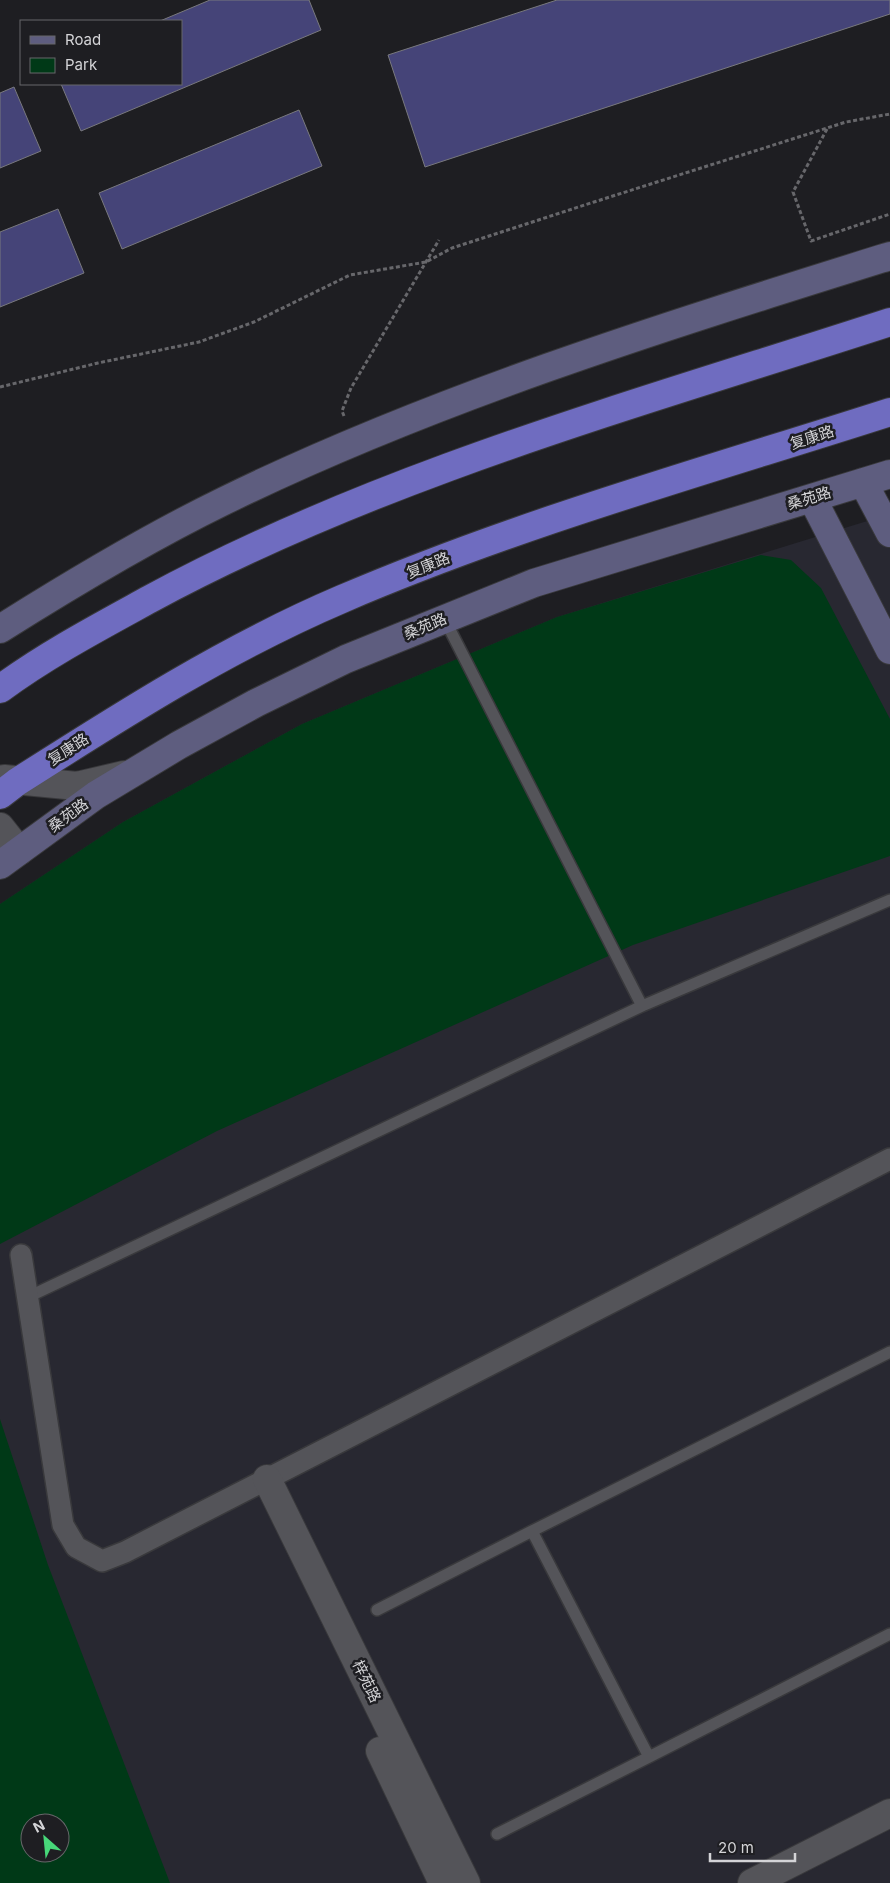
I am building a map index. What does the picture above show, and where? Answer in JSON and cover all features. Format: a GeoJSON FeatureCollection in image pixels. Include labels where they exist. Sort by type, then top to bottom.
{"type":"FeatureCollection","features":[{"type":"Feature","properties":{"kind":"highway"},"geometry":{"type":"LineString","coordinates":[[0,689],[101,626],[201,572],[308,522],[404,484],[563,429],[890,322]]}},
{"type":"Feature","properties":{"kind":"highway","name":"复康路"},"geometry":{"type":"LineString","coordinates":[[6,785],[160,692],[238,649],[340,600],[445,557],[542,523],[890,412]]}},
{"type":"Feature","properties":{"kind":"main road"},"geometry":{"type":"LineString","coordinates":[[0,629],[75,581],[155,537],[225,501],[354,442],[449,405],[593,354],[890,256]]}},
{"type":"Feature","properties":{"kind":"main road","name":"桑苑路"},"geometry":{"type":"LineString","coordinates":[[9,858],[96,795],[179,745],[256,703],[346,660],[444,618],[534,583],[890,474]]}},
{"type":"Feature","properties":{"kind":"main road"},"geometry":{"type":"LineString","coordinates":[[864,482],[890,533]]}},
{"type":"Feature","properties":{"kind":"main road"},"geometry":{"type":"LineString","coordinates":[[812,498],[890,650]]}},
{"type":"Feature","properties":{"kind":"street"},"geometry":{"type":"LineString","coordinates":[[6,785],[77,786],[135,772]]}},
{"type":"Feature","properties":{"kind":"street"},"geometry":{"type":"LineString","coordinates":[[0,827],[9,858]]}},
{"type":"Feature","properties":{"kind":"street"},"geometry":{"type":"LineString","coordinates":[[22,1255],[63,1526],[76,1546],[102,1561],[125,1552],[890,1159]]}},
{"type":"Feature","properties":{"kind":"street","name":"梓苑路"},"geometry":{"type":"LineString","coordinates":[[261,1482],[443,1883]]}},
{"type":"Feature","properties":{"kind":"street","name":"梓苑路"},"geometry":{"type":"LineString","coordinates":[[261,1482],[466,1883]]}},
{"type":"Feature","properties":{"kind":"street"},"geometry":{"type":"LineString","coordinates":[[752,1883],[890,1813]]}},
{"type":"Feature","properties":{"kind":"street"},"geometry":{"type":"LineString","coordinates":[[785,1883],[890,1830]]}},
{"type":"Feature","properties":{"kind":"lane"},"geometry":{"type":"LineString","coordinates":[[444,618],[642,1006]]}},
{"type":"Feature","properties":{"kind":"lane"},"geometry":{"type":"LineString","coordinates":[[28,1297],[642,1006],[890,900]]}},
{"type":"Feature","properties":{"kind":"lane"},"geometry":{"type":"LineString","coordinates":[[377,1610],[890,1352]]}},
{"type":"Feature","properties":{"kind":"lane"},"geometry":{"type":"LineString","coordinates":[[532,1531],[649,1757]]}},
{"type":"Feature","properties":{"kind":"lane"},"geometry":{"type":"LineString","coordinates":[[497,1834],[890,1634]]}},
{"type":"Feature","properties":{"kind":"path"},"geometry":{"type":"LineString","coordinates":[[0,387],[98,363],[199,342],[254,322],[350,275],[426,262],[452,248],[846,122],[890,114]]}},
{"type":"Feature","properties":{"kind":"path"},"geometry":{"type":"LineString","coordinates":[[828,128],[793,192],[810,240],[890,214]]}},
{"type":"Feature","properties":{"kind":"path"},"geometry":{"type":"LineString","coordinates":[[342,411],[351,388],[439,240]]}},
{"type":"Feature","properties":{"kind":"shaded area"},"geometry":{"type":"Polygon","coordinates":[[[890,514],[890,1883],[0,1883],[0,904],[123,822],[302,724],[557,617],[890,514]]]}},
{"type":"Feature","properties":{"kind":"green space"},"geometry":{"type":"Polygon","coordinates":[[[761,555],[791,560],[821,588],[890,719],[890,856],[633,945],[217,1131],[0,1244],[0,904],[123,822],[302,724],[557,617],[761,555]]]}},
{"type":"Feature","properties":{"kind":"green space"},"geometry":{"type":"Polygon","coordinates":[[[0,1419],[48,1565],[170,1883],[0,1883],[0,1419]]]}},
{"type":"Feature","properties":{"kind":"building"},"geometry":{"type":"Polygon","coordinates":[[[210,0],[309,0],[321,30],[81,131],[61,85],[182,85],[182,20],[162,20],[210,0]]]}},
{"type":"Feature","properties":{"kind":"building"},"geometry":{"type":"Polygon","coordinates":[[[557,0],[890,0],[890,14],[425,167],[388,55],[557,0]]]}},
{"type":"Feature","properties":{"kind":"building"},"geometry":{"type":"Polygon","coordinates":[[[14,87],[41,151],[0,168],[0,93],[14,87]]]}},
{"type":"Feature","properties":{"kind":"building"},"geometry":{"type":"Polygon","coordinates":[[[299,110],[322,166],[122,249],[99,193],[299,110]]]}},
{"type":"Feature","properties":{"kind":"building"},"geometry":{"type":"Polygon","coordinates":[[[58,209],[84,273],[0,307],[0,232],[58,209]]]}}]}
